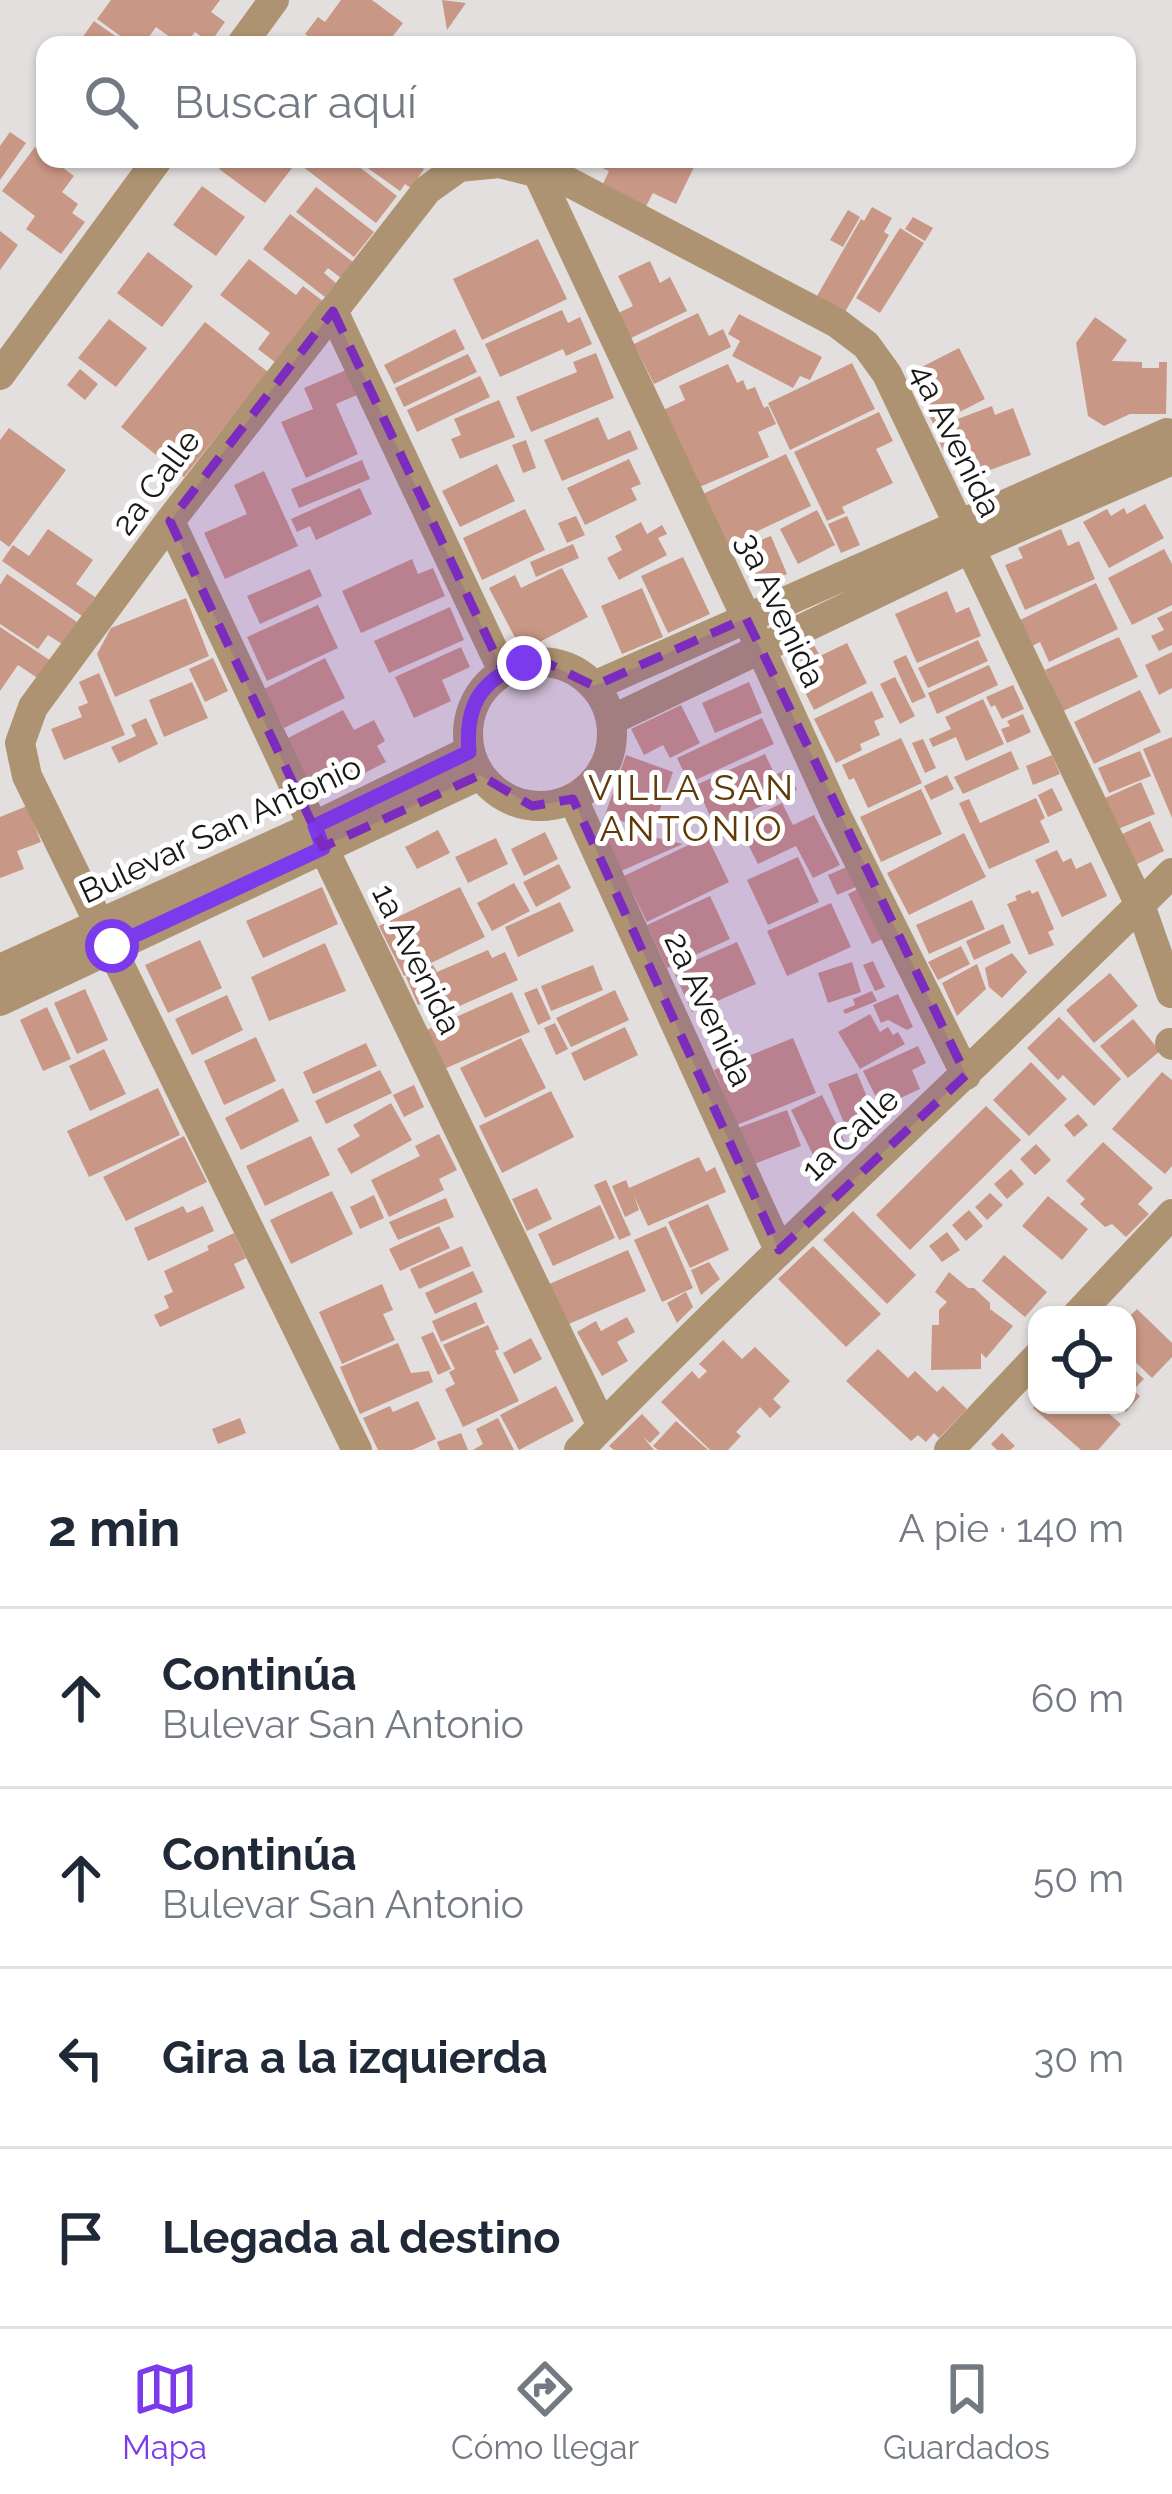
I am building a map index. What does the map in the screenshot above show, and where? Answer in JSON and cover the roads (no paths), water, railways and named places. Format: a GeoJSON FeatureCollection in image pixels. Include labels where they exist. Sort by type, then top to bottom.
{"type":"FeatureCollection","features":[{"type":"Feature","properties":{"kind":"street"},"geometry":{"type":"LineString","coordinates":[[248,36],[274,0]]}},
{"type":"Feature","properties":{"kind":"street"},"geometry":{"type":"LineString","coordinates":[[0,375],[151,168]]}},
{"type":"Feature","properties":{"kind":"street","name":"2a Calle"},"geometry":{"type":"LineString","coordinates":[[106,935],[27,776],[20,743],[33,707],[170,520],[428,190],[458,168]]}},
{"type":"Feature","properties":{"kind":"street","name":"2a Calle"},"geometry":{"type":"LineString","coordinates":[[520,168],[537,172]]}},
{"type":"Feature","properties":{"kind":"street","name":"4a Avenida"},"geometry":{"type":"LineString","coordinates":[[537,172],[563,179],[626,212],[837,323],[866,345],[887,374],[1140,905],[1171,993]]}},
{"type":"Feature","properties":{"kind":"street","name":"3a Avenida"},"geometry":{"type":"LineString","coordinates":[[537,172],[837,817],[966,1075]]}},
{"type":"Feature","properties":{"kind":"street"},"geometry":{"type":"LineString","coordinates":[[577,260],[576,244],[592,218],[626,212]]}},
{"type":"Feature","properties":{"kind":"street"},"geometry":{"type":"LineString","coordinates":[[333,311],[503,671]]}},
{"type":"Feature","properties":{"kind":"street"},"geometry":{"type":"LineString","coordinates":[[594,686],[746,618],[963,538],[1170,445]]}},
{"type":"Feature","properties":{"kind":"street","name":"1a Avenida"},"geometry":{"type":"LineString","coordinates":[[170,520],[602,1426]]}},
{"type":"Feature","properties":{"kind":"street"},"geometry":{"type":"LineString","coordinates":[[611,717],[760,647],[963,538]]}},
{"type":"Feature","properties":{"kind":"street"},"geometry":{"type":"LineString","coordinates":[[545,662],[567,666],[594,686],[611,717],[613,741],[606,765],[592,784],[573,799],[553,805],[512,801],[494,790],[475,763],[467,728],[485,686],[503,671],[545,662]]}},
{"type":"Feature","properties":{"kind":"street","name":"Bulevar San Antonio"},"geometry":{"type":"LineString","coordinates":[[0,969],[106,935],[475,763]]}},
{"type":"Feature","properties":{"kind":"street","name":"2a Avenida"},"geometry":{"type":"LineString","coordinates":[[573,799],[779,1250]]}},
{"type":"Feature","properties":{"kind":"street","name":"1a Calle"},"geometry":{"type":"LineString","coordinates":[[579,1450],[779,1250],[1172,873]]}},
{"type":"Feature","properties":{"kind":"street"},"geometry":{"type":"LineString","coordinates":[[106,935],[357,1450]]}},
{"type":"Feature","properties":{"kind":"street","name":"Bulevar San Antonio"},"geometry":{"type":"LineString","coordinates":[[0,1001],[106,935]]}},
{"type":"Feature","properties":{"kind":"street"},"geometry":{"type":"LineString","coordinates":[[1085,1306],[1172,1214]]}},
{"type":"Feature","properties":{"kind":"street"},"geometry":{"type":"LineString","coordinates":[[950,1450],[1028,1367]]}},
{"type":"Feature","properties":{"kind":"district","name":"VILLA SAN ANTONIO"},"geometry":{"type":"Point","coordinates":[692,808]}}]}
